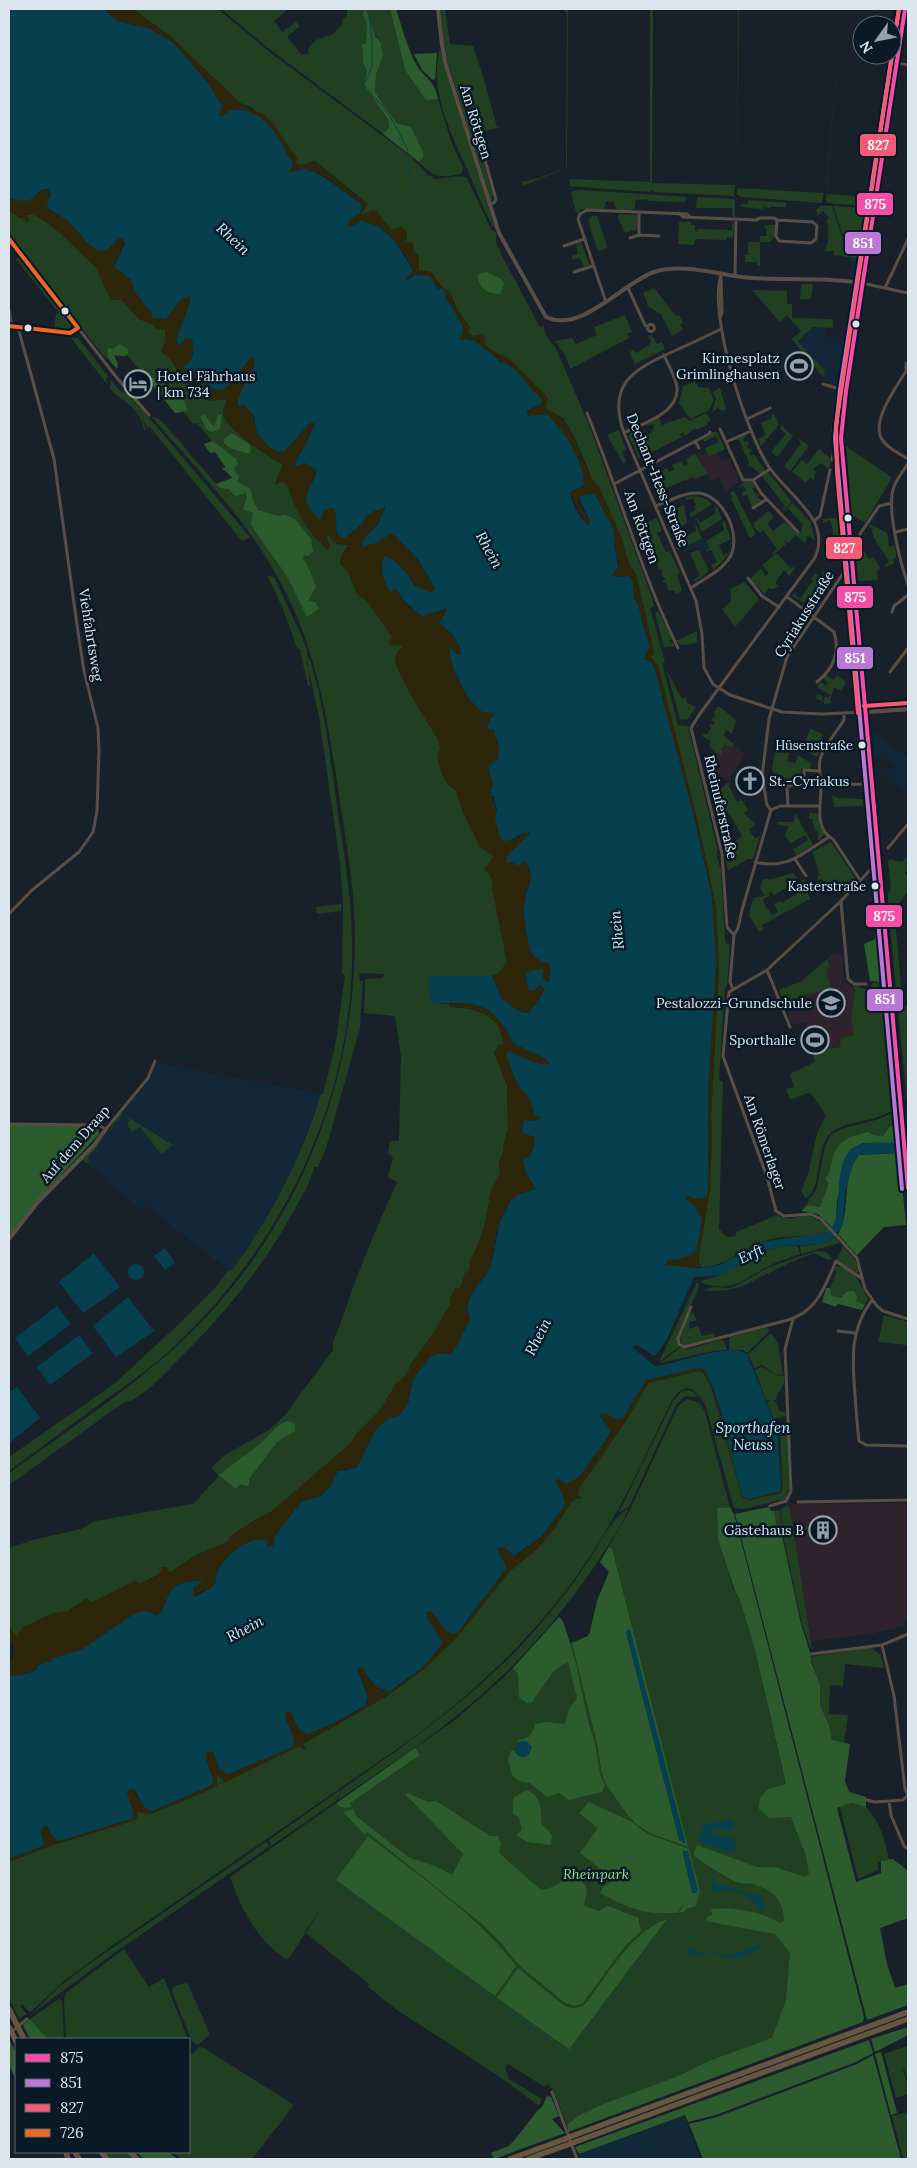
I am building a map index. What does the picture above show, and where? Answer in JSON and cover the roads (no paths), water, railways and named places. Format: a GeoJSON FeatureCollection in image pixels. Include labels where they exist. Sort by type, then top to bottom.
{"type":"FeatureCollection","features":[{"type":"Feature","properties":{"kind":"highway"},"geometry":{"type":"LineString","coordinates":[[9,2010],[23,2038]]}},
{"type":"Feature","properties":{"kind":"highway"},"geometry":{"type":"LineString","coordinates":[[877,2027],[908,2012]]}},
{"type":"Feature","properties":{"kind":"highway"},"geometry":{"type":"LineString","coordinates":[[528,2159],[573,2139],[855,2035],[908,2019]]}},
{"type":"Feature","properties":{"kind":"highway"},"geometry":{"type":"LineString","coordinates":[[9,2027],[15,2039]]}},
{"type":"Feature","properties":{"kind":"highway"},"geometry":{"type":"LineString","coordinates":[[510,2159],[566,2142]]}},
{"type":"Feature","properties":{"kind":"main road"},"geometry":{"type":"LineString","coordinates":[[902,29],[905,9]]}},
{"type":"Feature","properties":{"kind":"main road"},"geometry":{"type":"LineString","coordinates":[[897,65],[846,391],[841,438],[908,1188]]}},
{"type":"Feature","properties":{"kind":"main road"},"geometry":{"type":"LineString","coordinates":[[864,712],[908,709]]}},
{"type":"Feature","properties":{"kind":"street","name":"Am Röttgen"},"geometry":{"type":"LineString","coordinates":[[438,9],[442,45],[498,233],[506,250],[542,312],[551,319],[558,320],[576,316],[606,302]]}},
{"type":"Feature","properties":{"kind":"street","name":"Am Röttgen"},"geometry":{"type":"LineString","coordinates":[[477,132],[496,199],[489,204]]}},
{"type":"Feature","properties":{"kind":"street"},"geometry":{"type":"LineString","coordinates":[[777,220],[776,236],[779,241],[811,243],[816,239],[817,226],[814,222],[767,218],[691,218],[683,217],[680,213],[582,212],[578,219],[606,302],[651,273],[664,269],[686,269],[735,276],[833,280],[908,293]]}},
{"type":"Feature","properties":{"kind":"street"},"geometry":{"type":"LineString","coordinates":[[639,212],[639,235]]}},
{"type":"Feature","properties":{"kind":"street"},"geometry":{"type":"LineString","coordinates":[[735,276],[736,219]]}},
{"type":"Feature","properties":{"kind":"street"},"geometry":{"type":"LineString","coordinates":[[630,238],[639,235],[658,236]]}},
{"type":"Feature","properties":{"kind":"street"},"geometry":{"type":"LineString","coordinates":[[564,246],[584,239]]}},
{"type":"Feature","properties":{"kind":"street"},"geometry":{"type":"LineString","coordinates":[[885,288],[908,239]]}},
{"type":"Feature","properties":{"kind":"street"},"geometry":{"type":"LineString","coordinates":[[9,240],[149,415]]}},
{"type":"Feature","properties":{"kind":"street"},"geometry":{"type":"LineString","coordinates":[[574,272],[593,266]]}},
{"type":"Feature","properties":{"kind":"street"},"geometry":{"type":"LineString","coordinates":[[721,275],[723,283],[721,329],[751,431],[770,469],[814,521],[820,516],[830,470]]}},
{"type":"Feature","properties":{"kind":"street"},"geometry":{"type":"LineString","coordinates":[[628,288],[645,325],[648,327]]}},
{"type":"Feature","properties":{"kind":"street"},"geometry":{"type":"LineString","coordinates":[[9,310],[10,327],[70,333],[78,328]]}},
{"type":"Feature","properties":{"kind":"street","name":"Viehfahrtsweg"},"geometry":{"type":"LineString","coordinates":[[9,914],[31,891],[79,852],[93,832],[97,811],[99,738],[80,647],[54,458],[18,327]]}},
{"type":"Feature","properties":{"kind":"street","name":"Dechant-Hess-Straße"},"geometry":{"type":"LineString","coordinates":[[718,689],[709,680],[705,672],[700,615],[691,588],[624,433],[618,406],[624,384],[636,371],[664,355],[721,329]]}},
{"type":"Feature","properties":{"kind":"street"},"geometry":{"type":"LineString","coordinates":[[624,433],[662,414],[675,399],[677,391],[676,382],[664,355]]}},
{"type":"Feature","properties":{"kind":"street"},"geometry":{"type":"LineString","coordinates":[[908,363],[906,363],[906,371],[881,416],[878,427],[880,438],[885,444],[908,460]]}},
{"type":"Feature","properties":{"kind":"street"},"geometry":{"type":"LineString","coordinates":[[823,384],[846,391]]}},
{"type":"Feature","properties":{"kind":"street"},"geometry":{"type":"LineString","coordinates":[[832,460],[835,444],[833,430],[838,390]]}},
{"type":"Feature","properties":{"kind":"street"},"geometry":{"type":"LineString","coordinates":[[747,419],[770,408]]}},
{"type":"Feature","properties":{"kind":"street","name":"Am Röttgen"},"geometry":{"type":"LineString","coordinates":[[587,413],[657,606],[678,648]]}},
{"type":"Feature","properties":{"kind":"street"},"geometry":{"type":"LineString","coordinates":[[720,429],[744,480],[753,480],[770,469]]}},
{"type":"Feature","properties":{"kind":"street"},"geometry":{"type":"LineString","coordinates":[[726,442],[751,431]]}},
{"type":"Feature","properties":{"kind":"street"},"geometry":{"type":"LineString","coordinates":[[614,484],[710,432]]}},
{"type":"Feature","properties":{"kind":"street"},"geometry":{"type":"LineString","coordinates":[[695,441],[699,448]]}},
{"type":"Feature","properties":{"kind":"street"},"geometry":{"type":"LineString","coordinates":[[908,463],[893,489],[892,503],[898,551],[902,558],[908,585]]}},
{"type":"Feature","properties":{"kind":"street"},"geometry":{"type":"LineString","coordinates":[[753,480],[767,499],[798,532]]}},
{"type":"Feature","properties":{"kind":"street"},"geometry":{"type":"LineString","coordinates":[[655,506],[688,494],[708,495],[719,504],[732,531],[734,544],[728,560],[691,588]]}},
{"type":"Feature","properties":{"kind":"street"},"geometry":{"type":"LineString","coordinates":[[753,508],[767,499]]}},
{"type":"Feature","properties":{"kind":"street"},"geometry":{"type":"LineString","coordinates":[[850,541],[856,539],[879,506],[892,503]]}},
{"type":"Feature","properties":{"kind":"street","name":"Rheinuferstraße"},"geometry":{"type":"LineString","coordinates":[[732,1081],[723,1054],[728,994],[734,990],[730,982],[734,935],[727,927],[722,854],[691,730],[718,689],[816,555],[818,535],[814,521]]}},
{"type":"Feature","properties":{"kind":"street"},"geometry":{"type":"LineString","coordinates":[[896,532],[908,529]]}},
{"type":"Feature","properties":{"kind":"street","name":"Cyriakusstraße"},"geometry":{"type":"LineString","coordinates":[[771,810],[767,805],[762,776],[771,710],[787,657],[844,572],[852,572]]}},
{"type":"Feature","properties":{"kind":"street"},"geometry":{"type":"LineString","coordinates":[[748,578],[762,596],[779,607]]}},
{"type":"Feature","properties":{"kind":"street"},"geometry":{"type":"LineString","coordinates":[[892,612],[894,606],[908,595]]}},
{"type":"Feature","properties":{"kind":"street"},"geometry":{"type":"LineString","coordinates":[[787,597],[834,632],[837,654],[821,679],[817,682]]}},
{"type":"Feature","properties":{"kind":"street"},"geometry":{"type":"LineString","coordinates":[[890,672],[908,648]]}},
{"type":"Feature","properties":{"kind":"street"},"geometry":{"type":"LineString","coordinates":[[718,689],[730,696],[771,710],[792,714],[864,712]]}},
{"type":"Feature","properties":{"kind":"street"},"geometry":{"type":"LineString","coordinates":[[844,714],[844,720],[820,759],[822,787],[818,806],[822,824],[829,838],[833,839],[860,880]]}},
{"type":"Feature","properties":{"kind":"street"},"geometry":{"type":"LineString","coordinates":[[788,806],[787,786],[804,785],[804,770],[820,771]]}},
{"type":"Feature","properties":{"kind":"street"},"geometry":{"type":"LineString","coordinates":[[822,787],[825,785],[871,784]]}},
{"type":"Feature","properties":{"kind":"street"},"geometry":{"type":"LineString","coordinates":[[734,935],[738,928],[771,810],[776,807],[818,806]]}},
{"type":"Feature","properties":{"kind":"street"},"geometry":{"type":"LineString","coordinates":[[888,848],[908,824]]}},
{"type":"Feature","properties":{"kind":"street"},"geometry":{"type":"LineString","coordinates":[[756,862],[777,866],[795,859],[829,838]]}},
{"type":"Feature","properties":{"kind":"street"},"geometry":{"type":"LineString","coordinates":[[795,859],[806,876]]}},
{"type":"Feature","properties":{"kind":"street"},"geometry":{"type":"LineString","coordinates":[[734,990],[768,970],[841,901],[871,869],[879,867]]}},
{"type":"Feature","properties":{"kind":"street"},"geometry":{"type":"LineString","coordinates":[[841,901],[848,979],[854,984],[866,984]]}},
{"type":"Feature","properties":{"kind":"street"},"geometry":{"type":"LineString","coordinates":[[768,970],[790,1027]]}},
{"type":"Feature","properties":{"kind":"street","name":"Auf dem Draap"},"geometry":{"type":"LineString","coordinates":[[9,1239],[38,1202],[94,1145],[130,1096],[148,1078],[156,1061]]}},
{"type":"Feature","properties":{"kind":"street","name":"Am Römerlager"},"geometry":{"type":"LineString","coordinates":[[732,1081],[767,1177],[776,1211],[785,1216],[815,1214],[826,1223],[859,1261],[862,1278]]}},
{"type":"Feature","properties":{"kind":"street"},"geometry":{"type":"LineString","coordinates":[[9,1124],[97,1125],[106,1129]]}},
{"type":"Feature","properties":{"kind":"street"},"geometry":{"type":"LineString","coordinates":[[691,1307],[678,1338],[679,1344],[684,1347],[793,1319],[807,1311],[815,1303],[836,1261],[862,1278],[872,1300],[883,1311],[908,1319]]}},
{"type":"Feature","properties":{"kind":"street"},"geometry":{"type":"LineString","coordinates":[[872,1300],[861,1317],[855,1333],[852,1362],[859,1440],[866,1446],[908,1446]]}},
{"type":"Feature","properties":{"kind":"street"},"geometry":{"type":"LineString","coordinates":[[770,1506],[786,1501],[791,1491],[785,1349],[793,1319]]}},
{"type":"Feature","properties":{"kind":"street"},"geometry":{"type":"LineString","coordinates":[[838,1330],[855,1333]]}},
{"type":"Feature","properties":{"kind":"street"},"geometry":{"type":"LineString","coordinates":[[798,1502],[908,1500]]}},
{"type":"Feature","properties":{"kind":"street"},"geometry":{"type":"LineString","coordinates":[[811,1654],[882,1645],[908,1634]]}},
{"type":"Feature","properties":{"kind":"street"},"geometry":{"type":"LineString","coordinates":[[867,1800],[875,1802],[903,1800],[908,1795],[904,1784],[894,1696],[882,1645]]}},
{"type":"Feature","properties":{"kind":"street"},"geometry":{"type":"LineString","coordinates":[[890,1801],[891,1815],[904,1846],[908,1849]]}},
{"type":"Feature","properties":{"kind":"street"},"geometry":{"type":"LineString","coordinates":[[9,2034],[27,2020]]}},
{"type":"Feature","properties":{"kind":"street"},"geometry":{"type":"LineString","coordinates":[[552,2092],[577,2159]]}},
{"type":"Feature","properties":{"kind":"water"},"geometry":{"type":"Polygon","coordinates":[[[9,9],[103,9],[117,21],[150,29],[175,44],[208,83],[222,106],[220,116],[233,110],[244,110],[254,114],[270,127],[282,144],[292,162],[293,166],[289,170],[291,173],[299,169],[315,172],[362,204],[360,213],[349,221],[348,226],[353,226],[361,220],[379,227],[394,240],[413,270],[406,279],[408,280],[415,275],[430,276],[437,289],[445,291],[445,296],[463,326],[463,333],[458,339],[474,340],[498,359],[499,362],[502,364],[504,362],[515,370],[542,400],[542,403],[527,411],[528,416],[547,414],[572,446],[580,465],[584,485],[570,492],[574,506],[589,526],[590,521],[579,498],[583,495],[595,494],[613,529],[618,568],[611,575],[619,577],[629,576],[633,583],[634,598],[638,605],[649,647],[644,659],[652,663],[655,670],[693,813],[711,891],[716,965],[708,1089],[708,1189],[706,1198],[697,1199],[688,1196],[685,1199],[695,1206],[702,1219],[696,1252],[683,1258],[668,1260],[665,1265],[697,1268],[711,1267],[722,1264],[760,1242],[829,1232],[837,1211],[839,1184],[844,1159],[851,1150],[867,1143],[908,1142],[908,1152],[859,1155],[854,1161],[845,1192],[843,1225],[832,1239],[822,1244],[783,1246],[763,1251],[721,1275],[694,1277],[667,1339],[656,1355],[637,1345],[632,1347],[655,1366],[728,1350],[747,1354],[777,1429],[781,1487],[779,1492],[750,1499],[743,1497],[716,1397],[703,1369],[699,1368],[646,1380],[623,1418],[616,1419],[604,1413],[599,1414],[609,1428],[610,1434],[579,1477],[567,1484],[558,1479],[555,1481],[563,1495],[565,1505],[542,1536],[514,1556],[503,1547],[497,1548],[506,1569],[458,1632],[453,1634],[445,1630],[430,1611],[426,1612],[427,1618],[443,1643],[422,1668],[390,1691],[377,1686],[370,1680],[363,1668],[360,1667],[358,1670],[368,1698],[366,1705],[338,1721],[308,1734],[298,1729],[291,1712],[285,1712],[293,1738],[292,1747],[229,1774],[220,1770],[213,1752],[207,1752],[206,1759],[214,1782],[210,1786],[152,1811],[144,1807],[135,1790],[130,1788],[127,1793],[134,1814],[131,1819],[59,1841],[53,1837],[47,1826],[43,1826],[41,1831],[44,1844],[41,1847],[9,1858],[9,1676],[22,1675],[35,1670],[39,1665],[52,1661],[53,1658],[81,1650],[135,1613],[146,1611],[155,1615],[161,1612],[168,1595],[178,1585],[203,1581],[193,1588],[193,1596],[197,1596],[215,1585],[216,1574],[225,1560],[246,1543],[261,1539],[268,1541],[267,1546],[273,1546],[275,1536],[302,1501],[320,1497],[331,1485],[338,1471],[357,1467],[376,1429],[389,1418],[399,1416],[408,1404],[413,1380],[430,1357],[438,1354],[451,1354],[459,1342],[470,1319],[467,1307],[471,1294],[491,1265],[500,1221],[511,1200],[518,1195],[536,1189],[523,1163],[523,1159],[529,1156],[533,1150],[534,1137],[522,1133],[524,1120],[536,1121],[541,1118],[535,1115],[530,1100],[517,1083],[506,1055],[509,1051],[535,1062],[549,1064],[546,1059],[513,1043],[501,1023],[487,1009],[462,1003],[433,1003],[431,1001],[429,980],[433,976],[492,976],[501,998],[521,1012],[527,1013],[538,1002],[545,988],[540,985],[534,990],[529,991],[526,974],[530,971],[543,969],[543,979],[548,982],[550,981],[550,964],[539,960],[533,955],[528,939],[524,910],[530,877],[528,866],[525,861],[517,866],[513,862],[506,862],[506,857],[530,833],[524,833],[511,840],[503,841],[498,832],[494,797],[490,795],[493,784],[489,771],[490,764],[498,759],[499,747],[494,730],[487,729],[489,721],[495,713],[482,712],[468,698],[453,669],[449,649],[451,647],[457,655],[461,653],[460,648],[453,635],[438,624],[447,608],[422,616],[405,602],[396,589],[391,592],[386,584],[382,570],[385,556],[394,560],[402,568],[414,586],[432,593],[435,588],[417,558],[392,533],[376,543],[362,547],[367,536],[379,522],[385,507],[368,514],[363,523],[345,538],[338,536],[334,509],[329,508],[323,512],[322,519],[318,519],[308,505],[306,498],[315,477],[314,469],[305,463],[296,466],[294,464],[306,444],[315,423],[310,423],[285,451],[278,452],[268,446],[258,434],[255,416],[244,405],[238,406],[240,393],[253,369],[254,357],[250,358],[224,389],[216,390],[203,385],[196,377],[188,373],[183,366],[192,359],[192,339],[186,338],[179,346],[176,340],[190,302],[190,296],[179,301],[166,319],[153,318],[151,311],[135,291],[131,280],[114,267],[125,243],[122,238],[118,239],[107,250],[98,251],[86,242],[70,222],[48,208],[47,202],[51,194],[48,189],[42,190],[31,200],[9,198],[9,9]]]}},
{"type":"Feature","properties":{"kind":"water"},"geometry":{"type":"Polygon","coordinates":[[[165,1248],[175,1263],[165,1270],[154,1256],[165,1248]]]}},
{"type":"Feature","properties":{"kind":"water"},"geometry":{"type":"Polygon","coordinates":[[[94,1253],[120,1287],[83,1313],[59,1282],[94,1253]]]}},
{"type":"Feature","properties":{"kind":"water"},"geometry":{"type":"Polygon","coordinates":[[[136,1264],[144,1272],[136,1280],[128,1272],[136,1264]]]}},
{"type":"Feature","properties":{"kind":"water"},"geometry":{"type":"Polygon","coordinates":[[[128,1297],[154,1331],[116,1357],[93,1326],[128,1297]]]}},
{"type":"Feature","properties":{"kind":"water"},"geometry":{"type":"Polygon","coordinates":[[[57,1306],[71,1324],[28,1356],[15,1338],[57,1306]]]}},
{"type":"Feature","properties":{"kind":"water"},"geometry":{"type":"Polygon","coordinates":[[[79,1335],[93,1353],[50,1385],[37,1367],[79,1335]]]}},
{"type":"Feature","properties":{"kind":"water"},"geometry":{"type":"Polygon","coordinates":[[[17,1387],[40,1418],[9,1443],[9,1392],[17,1387]]]}},
{"type":"Feature","properties":{"kind":"water"},"geometry":{"type":"Polygon","coordinates":[[[630,1629],[685,1844],[679,1840],[626,1633],[630,1629]]]}},
{"type":"Feature","properties":{"kind":"water"},"geometry":{"type":"Polygon","coordinates":[[[523,1741],[529,1743],[531,1749],[529,1755],[523,1757],[517,1755],[515,1749],[517,1743],[523,1741]]]}},
{"type":"Feature","properties":{"kind":"water"},"geometry":{"type":"Polygon","coordinates":[[[730,1820],[735,1826],[732,1830],[714,1829],[712,1831],[714,1835],[733,1837],[735,1850],[722,1850],[701,1843],[699,1835],[706,1831],[701,1828],[701,1825],[730,1820]]]}},
{"type":"Feature","properties":{"kind":"water"},"geometry":{"type":"Polygon","coordinates":[[[682,1850],[688,1851],[698,1890],[696,1893],[692,1893],[682,1850]]]}},
{"type":"Feature","properties":{"kind":"water"},"geometry":{"type":"Polygon","coordinates":[[[711,1877],[719,1886],[729,1886],[747,1894],[760,1895],[765,1906],[764,1911],[760,1910],[752,1900],[741,1893],[730,1890],[718,1892],[713,1890],[711,1877]]]}},
{"type":"Feature","properties":{"kind":"water"},"geometry":{"type":"Polygon","coordinates":[[[760,1945],[757,1950],[741,1958],[725,1957],[712,1952],[729,1956],[760,1945]]]}},
{"type":"Feature","properties":{"kind":"water"},"geometry":{"type":"Polygon","coordinates":[[[690,1947],[699,1952],[712,1952],[692,1956],[687,1952],[687,1949],[690,1947]]]}},
{"type":"Feature","properties":{"kind":"waterway"},"geometry":{"type":"LineString","coordinates":[[368,9],[372,39],[372,67],[364,85],[383,106],[408,151]]}},
{"type":"Feature","properties":{"kind":"waterway"},"geometry":{"type":"LineString","coordinates":[[409,158],[408,168],[412,190]]}},
{"type":"Feature","properties":{"kind":"waterway"},"geometry":{"type":"LineString","coordinates":[[338,1886],[491,1999]]}},
{"type":"Feature","properties":{"kind":"waterway"},"geometry":{"type":"LineString","coordinates":[[679,1911],[683,1905]]}},
{"type":"Feature","properties":{"kind":"waterway"},"geometry":{"type":"LineString","coordinates":[[496,2003],[571,2057],[676,1916]]}},
{"type":"Feature","properties":{"kind":"place","name":"Kirmesplatz Grimlinghausen"},"geometry":{"type":"Point","coordinates":[799,366]}},
{"type":"Feature","properties":{"kind":"place","name":"Hotel Fährhaus | km 734"},"geometry":{"type":"Point","coordinates":[138,384]}},
{"type":"Feature","properties":{"kind":"place","name":"Hüsenstraße"},"geometry":{"type":"Point","coordinates":[862,745]}},
{"type":"Feature","properties":{"kind":"place","name":"St.-Cyriakus"},"geometry":{"type":"Point","coordinates":[750,781]}},
{"type":"Feature","properties":{"kind":"place","name":"Kasterstraße"},"geometry":{"type":"Point","coordinates":[875,886]}},
{"type":"Feature","properties":{"kind":"place","name":"Pestalozzi-Grundschule"},"geometry":{"type":"Point","coordinates":[831,1003]}},
{"type":"Feature","properties":{"kind":"place","name":"Sporthalle"},"geometry":{"type":"Point","coordinates":[815,1040]}},
{"type":"Feature","properties":{"kind":"place","name":"Gästehaus B"},"geometry":{"type":"Point","coordinates":[823,1530]}},
{"type":"Feature","properties":{"kind":"water label","name":"Rhein"},"geometry":{"type":"Point","coordinates":[233,239]}},
{"type":"Feature","properties":{"kind":"water label","name":"Rhein"},"geometry":{"type":"Point","coordinates":[489,550]}},
{"type":"Feature","properties":{"kind":"water label","name":"Rhein"},"geometry":{"type":"Point","coordinates":[617,930]}},
{"type":"Feature","properties":{"kind":"water label","name":"Erft"},"geometry":{"type":"Point","coordinates":[751,1254]}},
{"type":"Feature","properties":{"kind":"water label","name":"Rhein"},"geometry":{"type":"Point","coordinates":[538,1337]}},
{"type":"Feature","properties":{"kind":"water label","name":"Sporthafen Neuss"},"geometry":{"type":"Point","coordinates":[753,1436]}},
{"type":"Feature","properties":{"kind":"water label","name":"Rhein"},"geometry":{"type":"Point","coordinates":[245,1629]}},
{"type":"Feature","properties":{"kind":"park label","name":"Rheinpark"},"geometry":{"type":"Point","coordinates":[596,1874]}}]}
